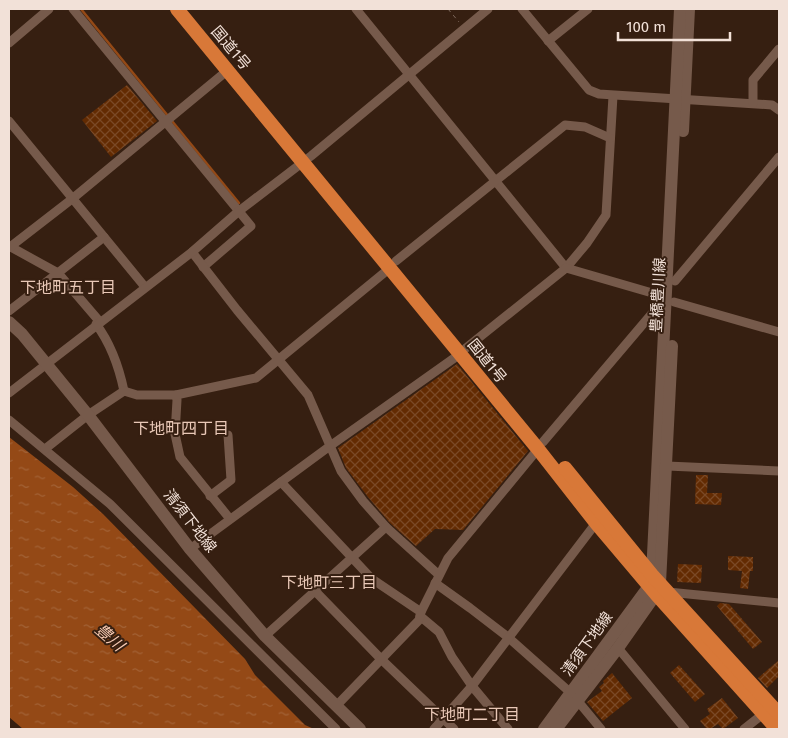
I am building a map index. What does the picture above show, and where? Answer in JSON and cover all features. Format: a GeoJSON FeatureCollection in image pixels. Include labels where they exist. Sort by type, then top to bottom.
{"type":"FeatureCollection","features":[{"type":"Feature","properties":{"kind":"highway","name":"国道1号"},"geometry":{"type":"LineString","coordinates":[[177,9],[307,159]]}},
{"type":"Feature","properties":{"kind":"highway","name":"国道1号"},"geometry":{"type":"LineString","coordinates":[[190,9],[307,159],[540,446],[657,586]]}},
{"type":"Feature","properties":{"kind":"highway","name":"国道1号"},"geometry":{"type":"LineString","coordinates":[[540,446],[596,523],[774,709],[777,729]]}},
{"type":"Feature","properties":{"kind":"main road","name":"豊橋豊川線"},"geometry":{"type":"LineString","coordinates":[[657,586],[667,466],[670,299],[675,281],[680,98],[680,9]]}},
{"type":"Feature","properties":{"kind":"main road","name":"豊橋豊川線"},"geometry":{"type":"LineString","coordinates":[[657,586],[680,98],[689,9]]}},
{"type":"Feature","properties":{"kind":"main road","name":"清須下地線"},"geometry":{"type":"LineString","coordinates":[[9,322],[22,334],[47,364],[190,549],[266,636],[360,729]]}},
{"type":"Feature","properties":{"kind":"main road","name":"清須下地線"},"geometry":{"type":"LineString","coordinates":[[544,729],[618,648],[657,586]]}},
{"type":"Feature","properties":{"kind":"main road","name":"清須下地線"},"geometry":{"type":"LineString","coordinates":[[556,729],[574,697],[657,586]]}},
{"type":"Feature","properties":{"kind":"street"},"geometry":{"type":"LineString","coordinates":[[9,43],[49,9]]}},
{"type":"Feature","properties":{"kind":"street"},"geometry":{"type":"LineString","coordinates":[[73,9],[168,119],[251,226],[203,267]]}},
{"type":"Feature","properties":{"kind":"street"},"geometry":{"type":"LineString","coordinates":[[356,9],[566,268],[779,332]]}},
{"type":"Feature","properties":{"kind":"street"},"geometry":{"type":"LineString","coordinates":[[9,393],[192,252],[488,9]]}},
{"type":"Feature","properties":{"kind":"street"},"geometry":{"type":"LineString","coordinates":[[522,9],[589,90],[599,94],[753,103],[772,105],[779,110]]}},
{"type":"Feature","properties":{"kind":"street"},"geometry":{"type":"LineString","coordinates":[[548,41],[588,9]]}},
{"type":"Feature","properties":{"kind":"street"},"geometry":{"type":"LineString","coordinates":[[753,103],[753,80],[779,49]]}},
{"type":"Feature","properties":{"kind":"street"},"geometry":{"type":"LineString","coordinates":[[124,391],[116,358],[98,323],[58,273],[9,247],[228,70]]}},
{"type":"Feature","properties":{"kind":"street"},"geometry":{"type":"LineString","coordinates":[[190,549],[463,351],[566,268],[606,215],[613,96]]}},
{"type":"Feature","properties":{"kind":"street"},"geometry":{"type":"LineString","coordinates":[[9,121],[145,287]]}},
{"type":"Feature","properties":{"kind":"street"},"geometry":{"type":"LineString","coordinates":[[124,391],[137,395],[176,394],[256,378],[565,125],[585,127],[610,138]]}},
{"type":"Feature","properties":{"kind":"street"},"geometry":{"type":"LineString","coordinates":[[675,281],[779,157]]}},
{"type":"Feature","properties":{"kind":"street"},"geometry":{"type":"LineString","coordinates":[[9,311],[104,237]]}},
{"type":"Feature","properties":{"kind":"street"},"geometry":{"type":"LineString","coordinates":[[192,252],[308,395],[341,471],[363,501],[437,579],[509,638],[574,697],[601,729]]}},
{"type":"Feature","properties":{"kind":"street"},"geometry":{"type":"LineString","coordinates":[[336,706],[419,620],[420,614],[448,558],[540,446],[670,299]]}},
{"type":"Feature","properties":{"kind":"street"},"geometry":{"type":"LineString","coordinates":[[45,448],[124,391]]}},
{"type":"Feature","properties":{"kind":"street"},"geometry":{"type":"LineString","coordinates":[[176,394],[177,418],[175,434],[180,457],[230,520]]}},
{"type":"Feature","properties":{"kind":"street"},"geometry":{"type":"LineString","coordinates":[[9,420],[110,504],[336,729]]}},
{"type":"Feature","properties":{"kind":"street"},"geometry":{"type":"LineString","coordinates":[[210,496],[231,480],[228,435]]}},
{"type":"Feature","properties":{"kind":"street"},"geometry":{"type":"LineString","coordinates":[[667,466],[779,471]]}},
{"type":"Feature","properties":{"kind":"street"},"geometry":{"type":"LineString","coordinates":[[281,482],[372,578],[420,614],[439,632],[452,657],[472,686],[508,729]]}},
{"type":"Feature","properties":{"kind":"street"},"geometry":{"type":"LineString","coordinates":[[434,729],[472,686],[596,523]]}},
{"type":"Feature","properties":{"kind":"street"},"geometry":{"type":"LineString","coordinates":[[266,636],[386,527]]}},
{"type":"Feature","properties":{"kind":"street"},"geometry":{"type":"LineString","coordinates":[[657,586],[779,604]]}},
{"type":"Feature","properties":{"kind":"street"},"geometry":{"type":"LineString","coordinates":[[315,591],[381,659],[454,729]]}},
{"type":"Feature","properties":{"kind":"street"},"geometry":{"type":"LineString","coordinates":[[618,648],[686,729]]}},
{"type":"Feature","properties":{"kind":"street"},"geometry":{"type":"LineString","coordinates":[[744,729],[774,709]]}},
{"type":"Feature","properties":{"kind":"path"},"geometry":{"type":"LineString","coordinates":[[448,9],[464,29]]}},
{"type":"Feature","properties":{"kind":"water","name":"豊川"},"geometry":{"type":"Polygon","coordinates":[[[9,437],[73,487],[103,514],[245,659],[255,675],[305,725],[314,729],[23,729],[9,717],[9,437]]]}},
{"type":"Feature","properties":{"kind":"building"},"geometry":{"type":"Polygon","coordinates":[[[127,85],[157,121],[111,157],[82,120],[127,85]]]}},
{"type":"Feature","properties":{"kind":"building"},"geometry":{"type":"Polygon","coordinates":[[[457,364],[528,451],[463,530],[435,529],[416,546],[390,523],[368,497],[346,468],[338,448],[457,364]]]}},
{"type":"Feature","properties":{"kind":"building"},"geometry":{"type":"Polygon","coordinates":[[[696,475],[708,475],[707,493],[722,493],[721,505],[695,504],[696,475]]]}},
{"type":"Feature","properties":{"kind":"building"},"geometry":{"type":"Polygon","coordinates":[[[728,556],[753,557],[753,571],[750,571],[748,589],[740,588],[742,571],[728,570],[728,556]]]}},
{"type":"Feature","properties":{"kind":"building"},"geometry":{"type":"Polygon","coordinates":[[[678,564],[702,565],[701,583],[677,582],[678,564]]]}},
{"type":"Feature","properties":{"kind":"building"},"geometry":{"type":"Polygon","coordinates":[[[720,603],[729,604],[762,642],[753,649],[717,606],[720,603]]]}},
{"type":"Feature","properties":{"kind":"building"},"geometry":{"type":"Polygon","coordinates":[[[779,660],[779,676],[767,688],[758,678],[779,660]]]}},
{"type":"Feature","properties":{"kind":"building"},"geometry":{"type":"Polygon","coordinates":[[[679,665],[705,694],[695,702],[670,673],[679,665]]]}},
{"type":"Feature","properties":{"kind":"building"},"geometry":{"type":"Polygon","coordinates":[[[612,673],[632,698],[603,721],[587,702],[602,691],[599,687],[612,673]]]}},
{"type":"Feature","properties":{"kind":"building"},"geometry":{"type":"Polygon","coordinates":[[[722,698],[738,718],[723,729],[718,724],[707,729],[700,721],[710,714],[707,709],[722,698]]]}},
{"type":"Feature","properties":{"kind":"waterway"},"geometry":{"type":"LineString","coordinates":[[81,9],[168,116]]}},
{"type":"Feature","properties":{"kind":"waterway"},"geometry":{"type":"LineString","coordinates":[[172,121],[239,203]]}},
{"type":"Feature","properties":{"kind":"district","name":"下地町五丁目"},"geometry":{"type":"Point","coordinates":[68,287]}},
{"type":"Feature","properties":{"kind":"district","name":"下地町四丁目"},"geometry":{"type":"Point","coordinates":[181,428]}},
{"type":"Feature","properties":{"kind":"district","name":"下地町三丁目"},"geometry":{"type":"Point","coordinates":[329,582]}},
{"type":"Feature","properties":{"kind":"district","name":"下地町二丁目"},"geometry":{"type":"Point","coordinates":[472,714]}}]}
